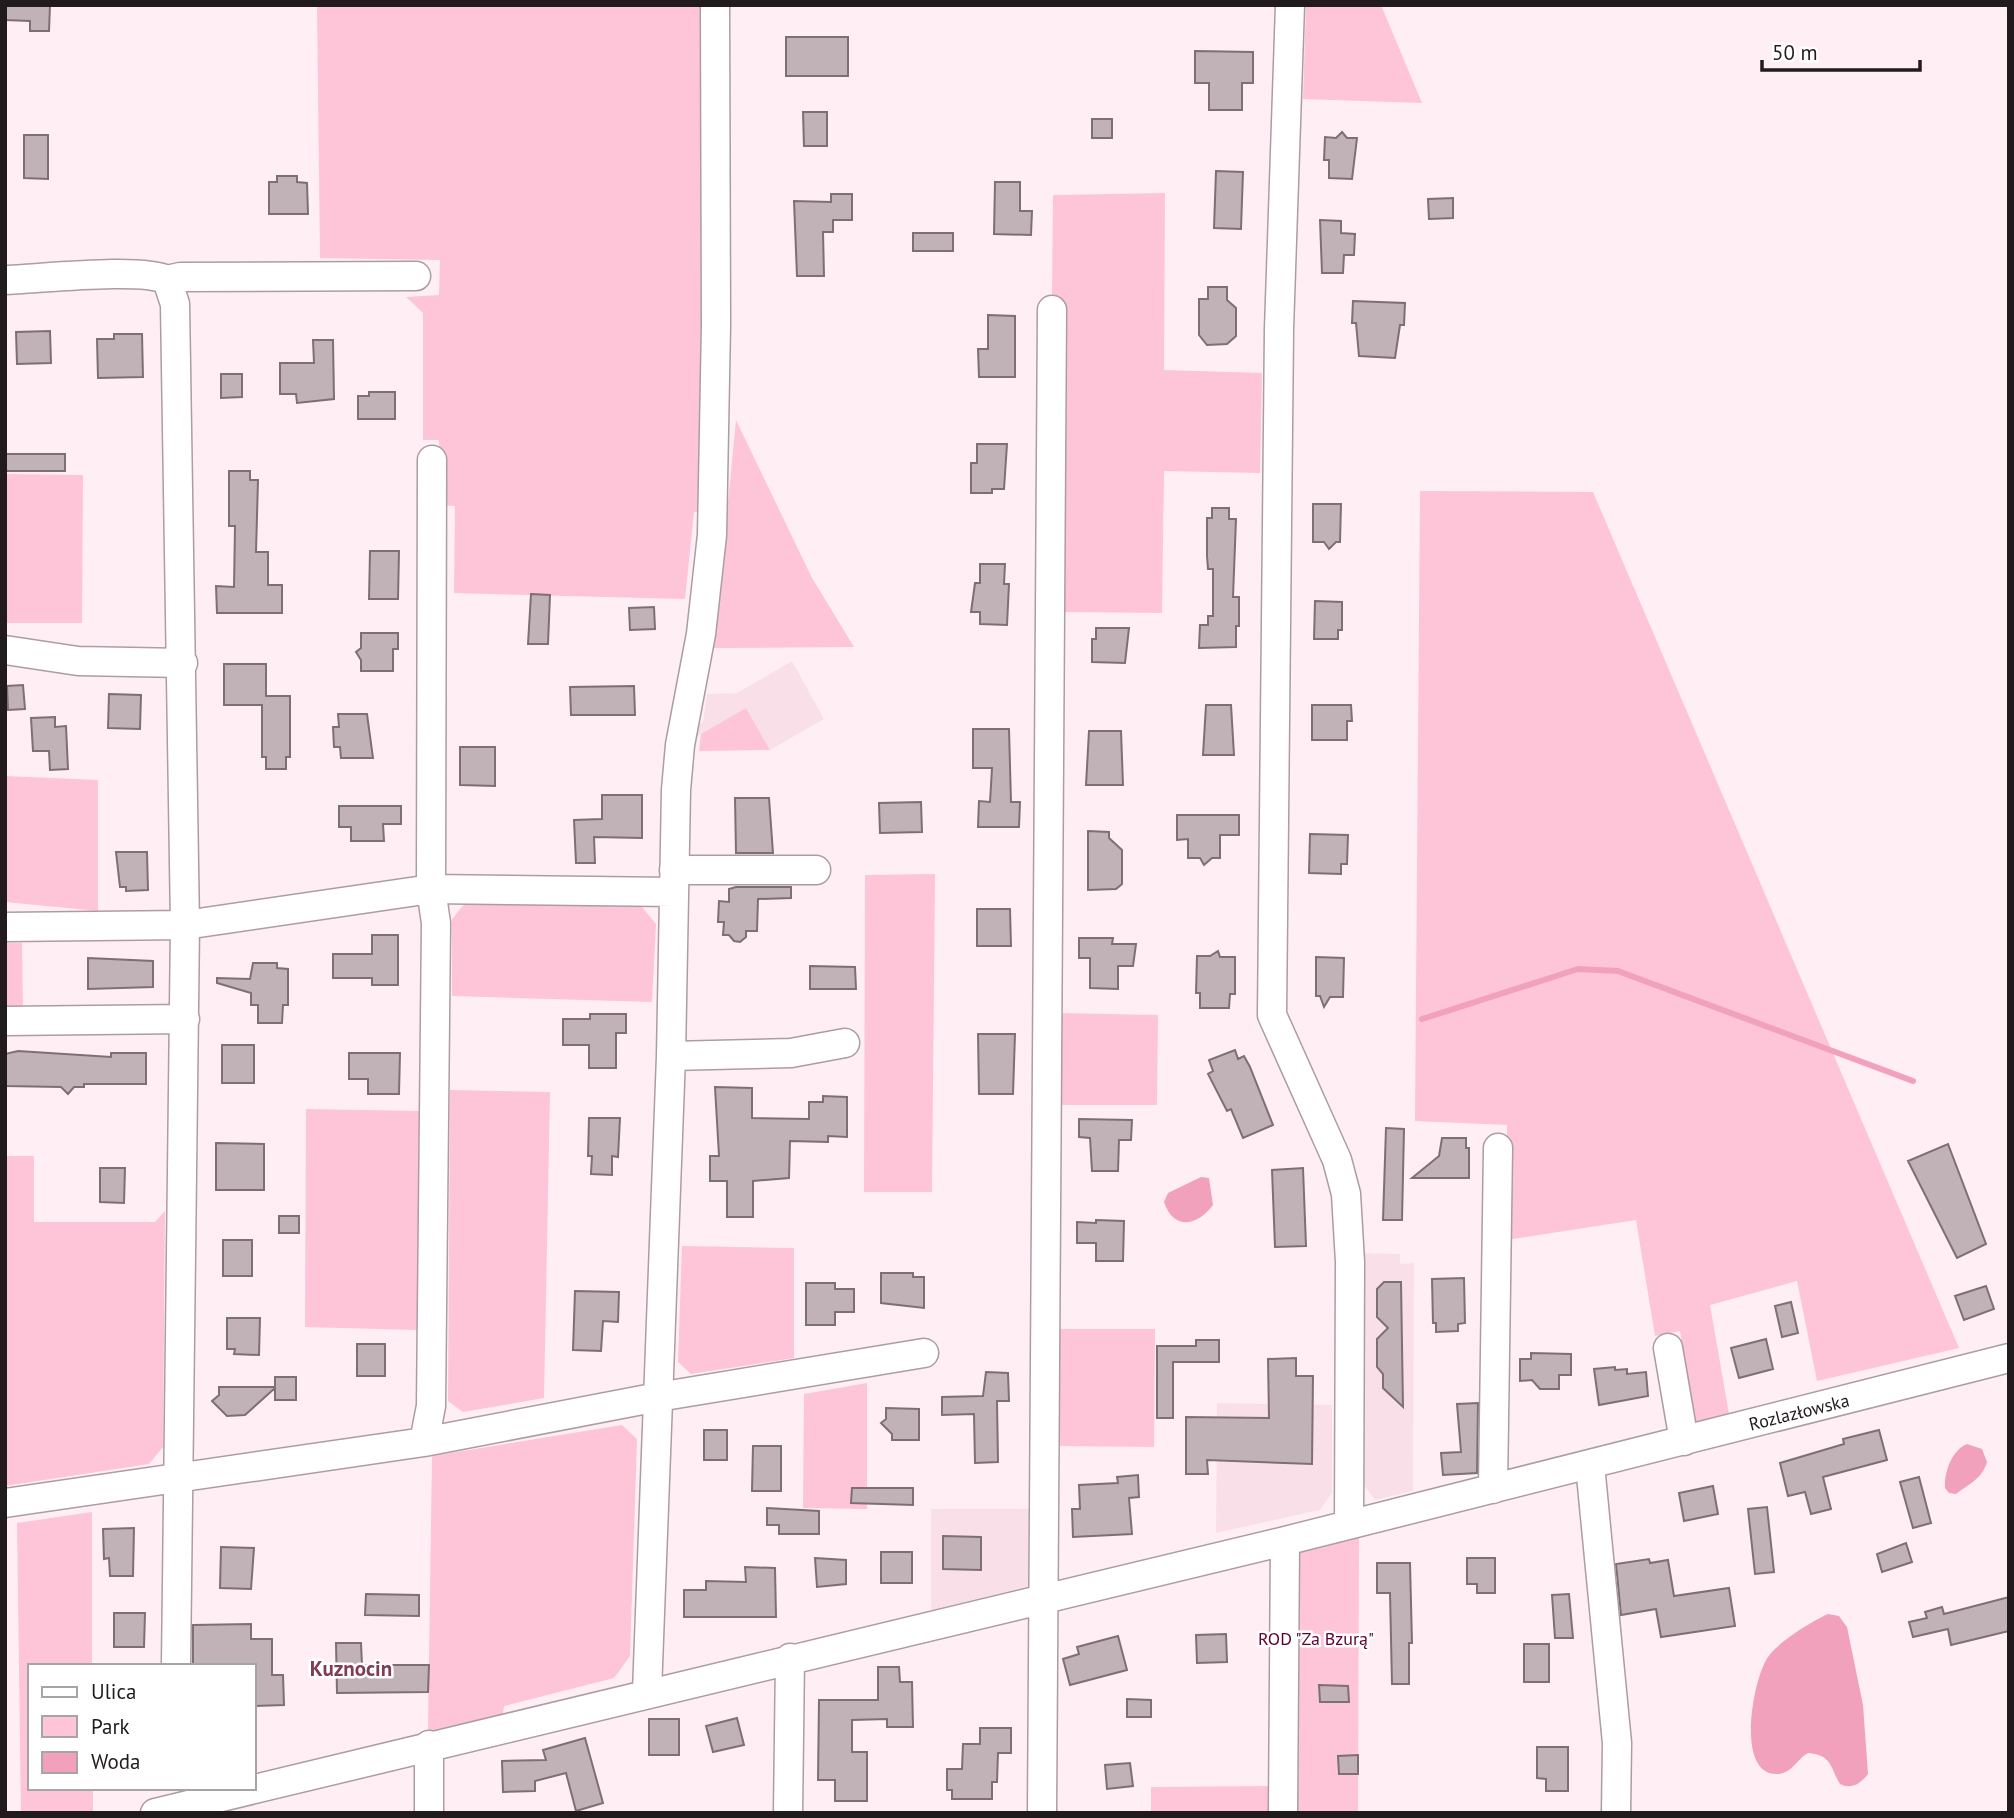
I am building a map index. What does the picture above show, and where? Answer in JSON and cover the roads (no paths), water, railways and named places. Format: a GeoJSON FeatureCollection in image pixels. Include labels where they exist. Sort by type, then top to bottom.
{"type":"FeatureCollection","features":[{"type":"Feature","properties":{"kind":"street"},"geometry":{"type":"LineString","coordinates":[[647,1692],[671,1056],[673,881],[680,745],[701,634],[712,535],[716,325],[715,5]]}},
{"type":"Feature","properties":{"kind":"street"},"geometry":{"type":"LineString","coordinates":[[1290,5],[1279,330],[1272,1015],[1337,1160],[1346,1194],[1350,1262],[1349,1524]]}},
{"type":"Feature","properties":{"kind":"street"},"geometry":{"type":"LineString","coordinates":[[5,280],[159,276],[167,281],[175,304],[183,663],[185,925],[176,1664]]}},
{"type":"Feature","properties":{"kind":"street"},"geometry":{"type":"LineString","coordinates":[[167,281],[180,277],[416,276]]}},
{"type":"Feature","properties":{"kind":"street"},"geometry":{"type":"LineString","coordinates":[[1042,1813],[1052,310]]}},
{"type":"Feature","properties":{"kind":"street"},"geometry":{"type":"LineString","coordinates":[[424,1442],[431,1406],[436,923],[431,889],[432,460]]}},
{"type":"Feature","properties":{"kind":"street"},"geometry":{"type":"LineString","coordinates":[[5,650],[78,660],[183,663]]}},
{"type":"Feature","properties":{"kind":"street"},"geometry":{"type":"LineString","coordinates":[[5,927],[185,925],[431,889],[673,881],[816,870]]}},
{"type":"Feature","properties":{"kind":"street"},"geometry":{"type":"LineString","coordinates":[[5,1021],[184,1019]]}},
{"type":"Feature","properties":{"kind":"street"},"geometry":{"type":"LineString","coordinates":[[671,1056],[791,1053],[845,1043]]}},
{"type":"Feature","properties":{"kind":"street"},"geometry":{"type":"LineString","coordinates":[[1493,1489],[1498,1148]]}},
{"type":"Feature","properties":{"kind":"street"},"geometry":{"type":"LineString","coordinates":[[1668,1348],[1684,1441]]}},
{"type":"Feature","properties":{"kind":"street"},"geometry":{"type":"LineString","coordinates":[[5,1503],[424,1442],[658,1398],[924,1353]]}},
{"type":"Feature","properties":{"kind":"street","name":"Rozlazłowska"},"geometry":{"type":"LineString","coordinates":[[168,1803],[223,1804],[429,1745],[1044,1596],[1284,1541],[2009,1359]]}},
{"type":"Feature","properties":{"kind":"street"},"geometry":{"type":"LineString","coordinates":[[1590,1465],[1616,1743],[1616,1813]]}},
{"type":"Feature","properties":{"kind":"street"},"geometry":{"type":"LineString","coordinates":[[1283,1813],[1284,1541]]}},
{"type":"Feature","properties":{"kind":"street"},"geometry":{"type":"LineString","coordinates":[[788,1813],[790,1658]]}},
{"type":"Feature","properties":{"kind":"street"},"geometry":{"type":"LineString","coordinates":[[429,1745],[429,1813]]}},
{"type":"Feature","properties":{"kind":"water"},"geometry":{"type":"Polygon","coordinates":[[[1201,1177],[1209,1178],[1213,1205],[1193,1221],[1174,1218],[1164,1202],[1168,1193],[1201,1177]]]}},
{"type":"Feature","properties":{"kind":"water"},"geometry":{"type":"Polygon","coordinates":[[[1967,1444],[1982,1449],[1987,1462],[1975,1481],[1956,1494],[1949,1493],[1945,1488],[1948,1469],[1953,1456],[1967,1444]]]}},
{"type":"Feature","properties":{"kind":"water"},"geometry":{"type":"Polygon","coordinates":[[[1828,1614],[1839,1616],[1847,1627],[1863,1705],[1868,1774],[1852,1786],[1840,1784],[1826,1759],[1816,1754],[1808,1753],[1784,1773],[1765,1771],[1756,1760],[1752,1744],[1753,1704],[1762,1668],[1768,1657],[1795,1633],[1828,1614]]]}},
{"type":"Feature","properties":{"kind":"waterway"},"geometry":{"type":"LineString","coordinates":[[1422,1019],[1578,969],[1618,971],[1913,1081]]}},
{"type":"Feature","properties":{"kind":"district","name":"Kuznocin"},"geometry":{"type":"Point","coordinates":[351,1668]}},
{"type":"Feature","properties":{"kind":"park label","name":"ROD \"Za Bzurą\""},"geometry":{"type":"Point","coordinates":[1316,1638]}}]}
